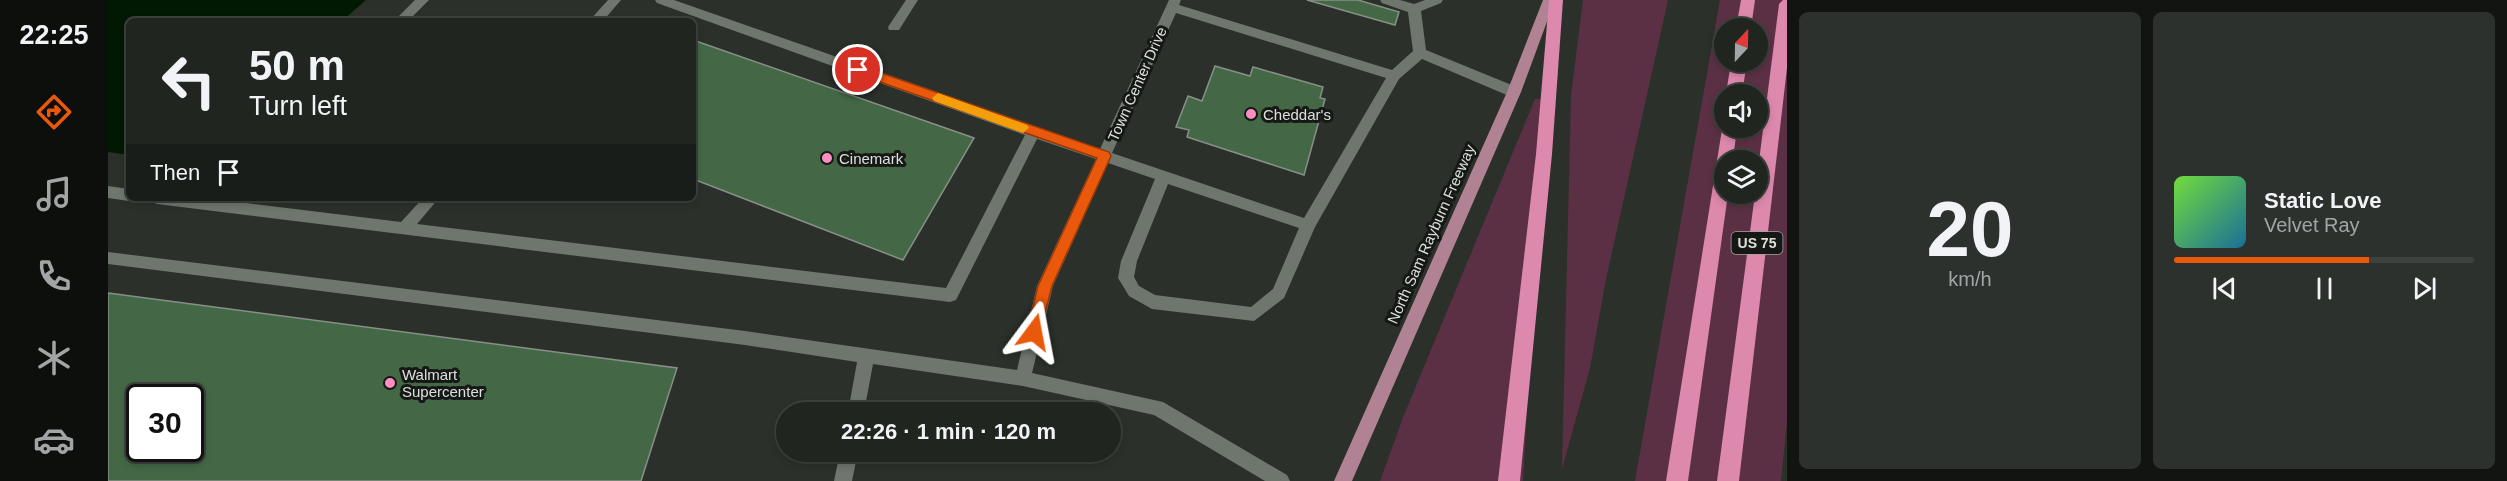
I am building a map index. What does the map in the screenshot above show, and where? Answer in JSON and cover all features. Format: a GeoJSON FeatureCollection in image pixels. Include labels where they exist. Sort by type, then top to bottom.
{"type":"FeatureCollection","features":[{"type":"Feature","properties":{"kind":"highway"},"geometry":{"type":"LineString","coordinates":[[1509,481],[1544,154],[1556,0]]}},
{"type":"Feature","properties":{"kind":"highway"},"geometry":{"type":"LineString","coordinates":[[1745,18],[1748,0]]}},
{"type":"Feature","properties":{"kind":"highway","name":"US 75"},"geometry":{"type":"LineString","coordinates":[[1728,481],[1787,4]]}},
{"type":"Feature","properties":{"kind":"highway","name":"US 75"},"geometry":{"type":"LineString","coordinates":[[1677,481],[1728,138]]}},
{"type":"Feature","properties":{"kind":"main road","name":"North Sam Rayburn Freeway"},"geometry":{"type":"LineString","coordinates":[[1343,481],[1514,92],[1550,0]]}},
{"type":"Feature","properties":{"kind":"street"},"geometry":{"type":"LineString","coordinates":[[403,18],[423,0]]}},
{"type":"Feature","properties":{"kind":"street"},"geometry":{"type":"LineString","coordinates":[[599,18],[615,0]]}},
{"type":"Feature","properties":{"kind":"street"},"geometry":{"type":"LineString","coordinates":[[661,0],[1033,132],[1308,225]]}},
{"type":"Feature","properties":{"kind":"street"},"geometry":{"type":"LineString","coordinates":[[894,27],[912,0]]}},
{"type":"Feature","properties":{"kind":"street"},"geometry":{"type":"LineString","coordinates":[[1386,0],[1414,9],[1437,0]]}},
{"type":"Feature","properties":{"kind":"street"},"geometry":{"type":"LineString","coordinates":[[1173,4],[1394,76]]}},
{"type":"Feature","properties":{"kind":"street","name":"Town Center Drive"},"geometry":{"type":"LineString","coordinates":[[1023,378],[1045,286],[1173,4]]}},
{"type":"Feature","properties":{"kind":"street"},"geometry":{"type":"LineString","coordinates":[[1414,9],[1420,53]]}},
{"type":"Feature","properties":{"kind":"street"},"geometry":{"type":"LineString","coordinates":[[1420,53],[1514,92]]}},
{"type":"Feature","properties":{"kind":"street"},"geometry":{"type":"LineString","coordinates":[[1164,176],[1129,261],[1126,278],[1134,291],[1152,302],[1254,314],[1279,293],[1308,225],[1394,76],[1420,53]]}},
{"type":"Feature","properties":{"kind":"street"},"geometry":{"type":"LineString","coordinates":[[205,201],[950,295],[1033,132]]}},
{"type":"Feature","properties":{"kind":"street"},"geometry":{"type":"LineString","coordinates":[[108,192],[126,195]]}},
{"type":"Feature","properties":{"kind":"street"},"geometry":{"type":"LineString","coordinates":[[405,228],[429,201]]}},
{"type":"Feature","properties":{"kind":"street"},"geometry":{"type":"LineString","coordinates":[[108,258],[745,338],[1023,378],[1156,408],[1281,481]]}},
{"type":"Feature","properties":{"kind":"street"},"geometry":{"type":"LineString","coordinates":[[858,402],[866,356]]}},
{"type":"Feature","properties":{"kind":"street"},"geometry":{"type":"LineString","coordinates":[[843,481],[847,462]]}},
{"type":"Feature","properties":{"kind":"shaded area"},"geometry":{"type":"Polygon","coordinates":[[[108,0],[366,0],[345,18],[126,18],[126,155],[108,152],[108,0]]]}},
{"type":"Feature","properties":{"kind":"shaded area"},"geometry":{"type":"Polygon","coordinates":[[[1583,0],[1668,0],[1606,279],[1590,368],[1562,469],[1571,96],[1583,0]]]}},
{"type":"Feature","properties":{"kind":"shaded area"},"geometry":{"type":"Polygon","coordinates":[[[1720,0],[1787,0],[1787,421],[1781,481],[1635,481],[1714,34],[1714,72],[1768,72],[1768,18],[1717,18],[1720,0]]]}},
{"type":"Feature","properties":{"kind":"shaded area"},"geometry":{"type":"Polygon","coordinates":[[[1535,99],[1544,102],[1523,481],[1380,481],[1404,415],[1535,99]]]}},
{"type":"Feature","properties":{"kind":"building"},"geometry":{"type":"Polygon","coordinates":[[[1307,0],[1358,0],[1399,12],[1395,25],[1307,0]]]}},
{"type":"Feature","properties":{"kind":"building","name":"Cinemark"},"geometry":{"type":"Polygon","coordinates":[[[696,41],[974,138],[903,260],[696,180],[696,41]]]}},
{"type":"Feature","properties":{"kind":"building","name":"Cheddar's"},"geometry":{"type":"Polygon","coordinates":[[[1215,66],[1250,76],[1253,67],[1323,87],[1320,98],[1325,99],[1304,175],[1187,137],[1189,130],[1176,127],[1188,96],[1202,101],[1215,66]]]}},
{"type":"Feature","properties":{"kind":"building","name":"Walmart Supercenter"},"geometry":{"type":"Polygon","coordinates":[[[108,293],[677,368],[641,481],[108,481],[108,293]]]}},
{"type":"Feature","properties":{"kind":"slow traffic"},"geometry":{"type":"LineString","coordinates":[[938,98],[1023,128]]}},
{"type":"Feature","properties":{"kind":"place","name":"Cheddar's"},"geometry":{"type":"Point","coordinates":[1251,114]}},
{"type":"Feature","properties":{"kind":"place","name":"Cinemark"},"geometry":{"type":"Point","coordinates":[827,158]}},
{"type":"Feature","properties":{"kind":"place","name":"Walmart Supercenter"},"geometry":{"type":"Point","coordinates":[390,383]}},
{"type":"Feature","properties":{"kind":"route"},"geometry":{"type":"LineString","coordinates":[[858,70],[1104,156],[1045,286],[1034,332]]}}]}
